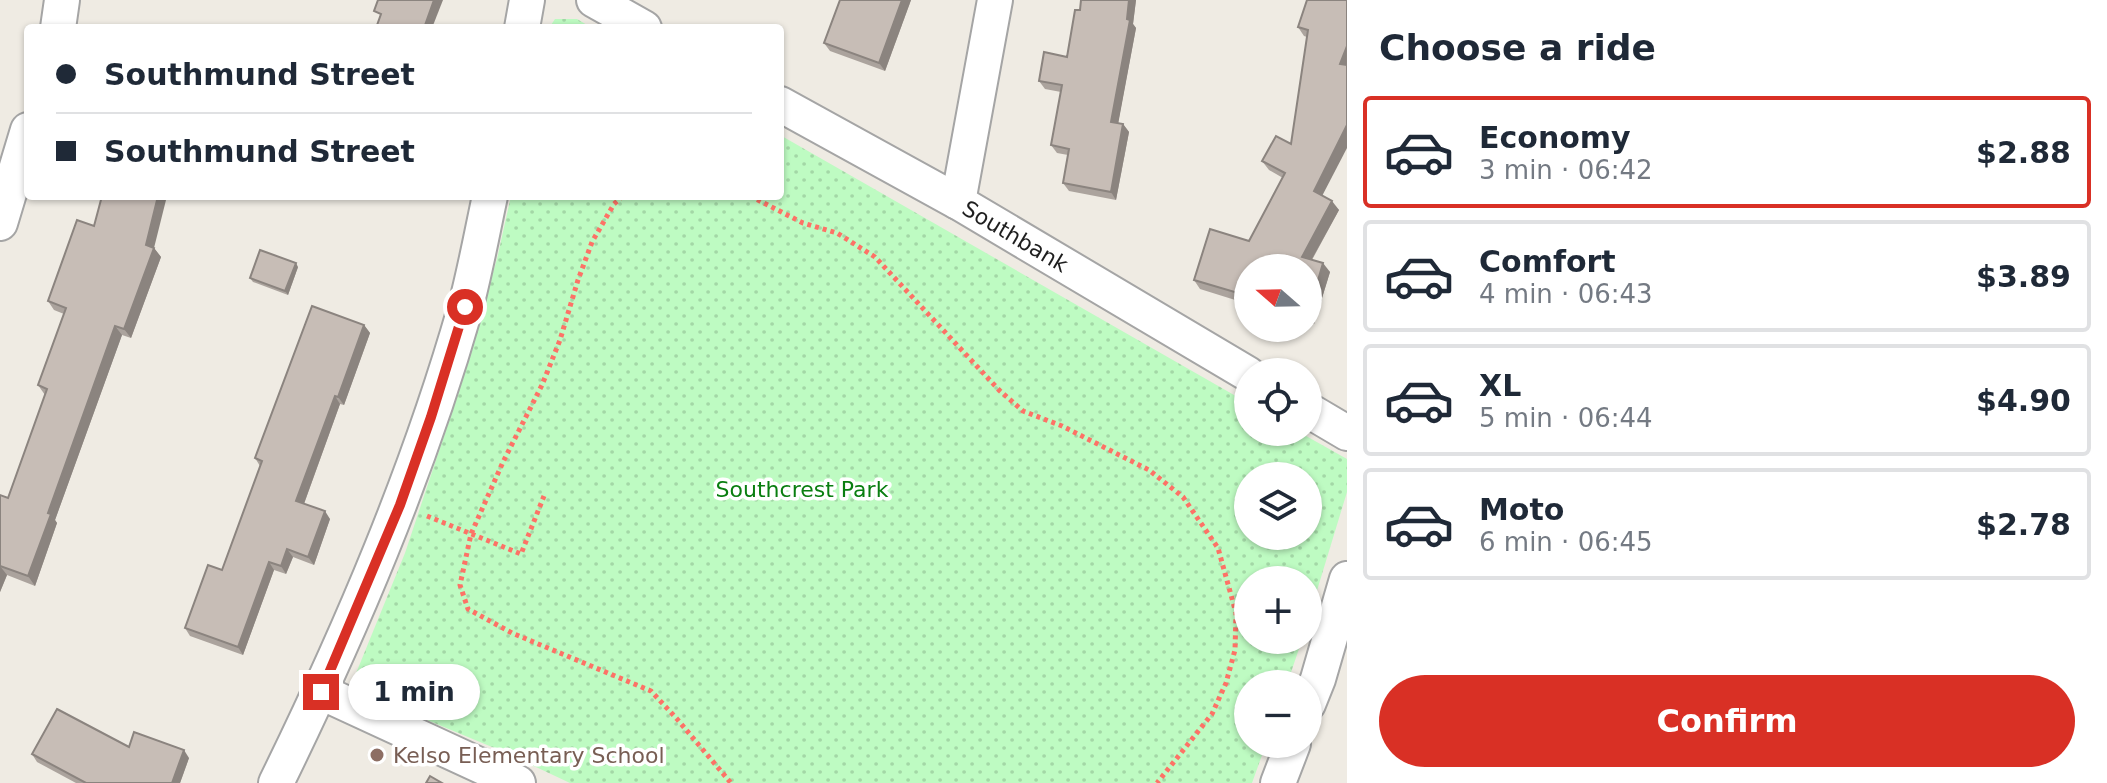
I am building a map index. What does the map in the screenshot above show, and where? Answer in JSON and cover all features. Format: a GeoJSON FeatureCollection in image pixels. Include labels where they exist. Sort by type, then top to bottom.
{"type":"FeatureCollection","features":[{"type":"Feature","properties":{"kind":"street"},"geometry":{"type":"LineString","coordinates":[[59,24],[62,0]]}},
{"type":"Feature","properties":{"kind":"street"},"geometry":{"type":"LineString","coordinates":[[523,24],[527,0]]}},
{"type":"Feature","properties":{"kind":"street"},"geometry":{"type":"LineString","coordinates":[[594,0],[637,24]]}},
{"type":"Feature","properties":{"kind":"street"},"geometry":{"type":"LineString","coordinates":[[958,202],[995,0]]}},
{"type":"Feature","properties":{"kind":"street","name":"Southbank"},"geometry":{"type":"LineString","coordinates":[[784,106],[958,202],[1234,366]]}},
{"type":"Feature","properties":{"kind":"street"},"geometry":{"type":"LineString","coordinates":[[0,223],[24,143]]}},
{"type":"Feature","properties":{"kind":"street"},"geometry":{"type":"LineString","coordinates":[[276,783],[321,692],[400,505],[465,307],[489,200]]}},
{"type":"Feature","properties":{"kind":"street"},"geometry":{"type":"LineString","coordinates":[[1322,418],[1347,433]]}},
{"type":"Feature","properties":{"kind":"street"},"geometry":{"type":"LineString","coordinates":[[1321,670],[1347,579]]}},
{"type":"Feature","properties":{"kind":"street"},"geometry":{"type":"LineString","coordinates":[[321,692],[518,783]]}},
{"type":"Feature","properties":{"kind":"street"},"geometry":{"type":"LineString","coordinates":[[1278,783],[1288,758]]}},
{"type":"Feature","properties":{"kind":"path"},"geometry":{"type":"LineString","coordinates":[[618,200],[592,242],[542,385],[471,534],[460,585],[468,609],[512,633],[651,691],[731,783]]}},
{"type":"Feature","properties":{"kind":"path"},"geometry":{"type":"LineString","coordinates":[[758,200],[803,223],[837,233],[875,257],[999,390],[1023,411],[1062,426],[1149,470],[1183,497],[1218,548],[1236,613],[1235,650],[1226,683],[1212,714],[1157,783]]}},
{"type":"Feature","properties":{"kind":"path"},"geometry":{"type":"LineString","coordinates":[[400,505],[521,554],[544,496]]}},
{"type":"Feature","properties":{"kind":"green space"},"geometry":{"type":"Polygon","coordinates":[[[555,19],[577,19],[585,24],[552,24],[555,19]]]}},
{"type":"Feature","properties":{"kind":"green space","name":"Southcrest Park"},"geometry":{"type":"Polygon","coordinates":[[[784,137],[1234,395],[1234,446],[1322,445],[1347,459],[1347,492],[1322,574],[1322,566],[1234,566],[1234,654],[1297,654],[1292,670],[1234,670],[1234,758],[1261,758],[1252,783],[570,783],[350,688],[405,553],[497,259],[510,200],[784,200],[784,137]]]}},
{"type":"Feature","properties":{"kind":"building"},"geometry":{"type":"Polygon","coordinates":[[[378,0],[434,0],[425,24],[377,24],[381,14],[374,11],[378,0]]]}},
{"type":"Feature","properties":{"kind":"building"},"geometry":{"type":"Polygon","coordinates":[[[840,0],[902,0],[879,63],[824,43],[840,0]]]}},
{"type":"Feature","properties":{"kind":"building"},"geometry":{"type":"Polygon","coordinates":[[[1081,0],[1129,0],[1127,19],[1130,20],[1111,122],[1123,124],[1111,192],[1063,183],[1069,149],[1051,145],[1062,85],[1039,81],[1044,52],[1067,57],[1075,10],[1080,10],[1081,0]]]}},
{"type":"Feature","properties":{"kind":"building"},"geometry":{"type":"Polygon","coordinates":[[[1307,0],[1347,0],[1347,46],[1340,64],[1347,65],[1347,125],[1314,191],[1332,201],[1304,254],[1234,254],[1234,292],[1194,280],[1210,229],[1249,241],[1285,173],[1262,161],[1276,136],[1291,144],[1308,30],[1298,27],[1307,0]]]}},
{"type":"Feature","properties":{"kind":"building"},"geometry":{"type":"Polygon","coordinates":[[[101,200],[157,200],[146,245],[154,248],[124,329],[115,326],[28,576],[0,566],[0,495],[8,498],[47,389],[38,385],[66,308],[48,301],[77,220],[94,226],[101,200]]]}},
{"type":"Feature","properties":{"kind":"building"},"geometry":{"type":"Polygon","coordinates":[[[260,250],[296,263],[285,291],[250,278],[260,250]]]}},
{"type":"Feature","properties":{"kind":"building"},"geometry":{"type":"Polygon","coordinates":[[[312,306],[364,325],[296,501],[325,511],[308,557],[287,549],[281,566],[269,562],[238,647],[185,628],[208,565],[222,570],[262,461],[255,458],[312,306]]]}},
{"type":"Feature","properties":{"kind":"building"},"geometry":{"type":"Polygon","coordinates":[[[57,709],[129,747],[134,732],[184,750],[172,783],[86,783],[32,754],[57,709]]]}},
{"type":"Feature","properties":{"kind":"building"},"geometry":{"type":"Polygon","coordinates":[[[430,776],[442,783],[426,783],[430,776]]]}},
{"type":"Feature","properties":{"kind":"place","name":"Kelso Elementary School"},"geometry":{"type":"Point","coordinates":[377,755]}},
{"type":"Feature","properties":{"kind":"route"},"geometry":{"type":"LineString","coordinates":[[321,692],[400,505],[465,307]]}}]}
